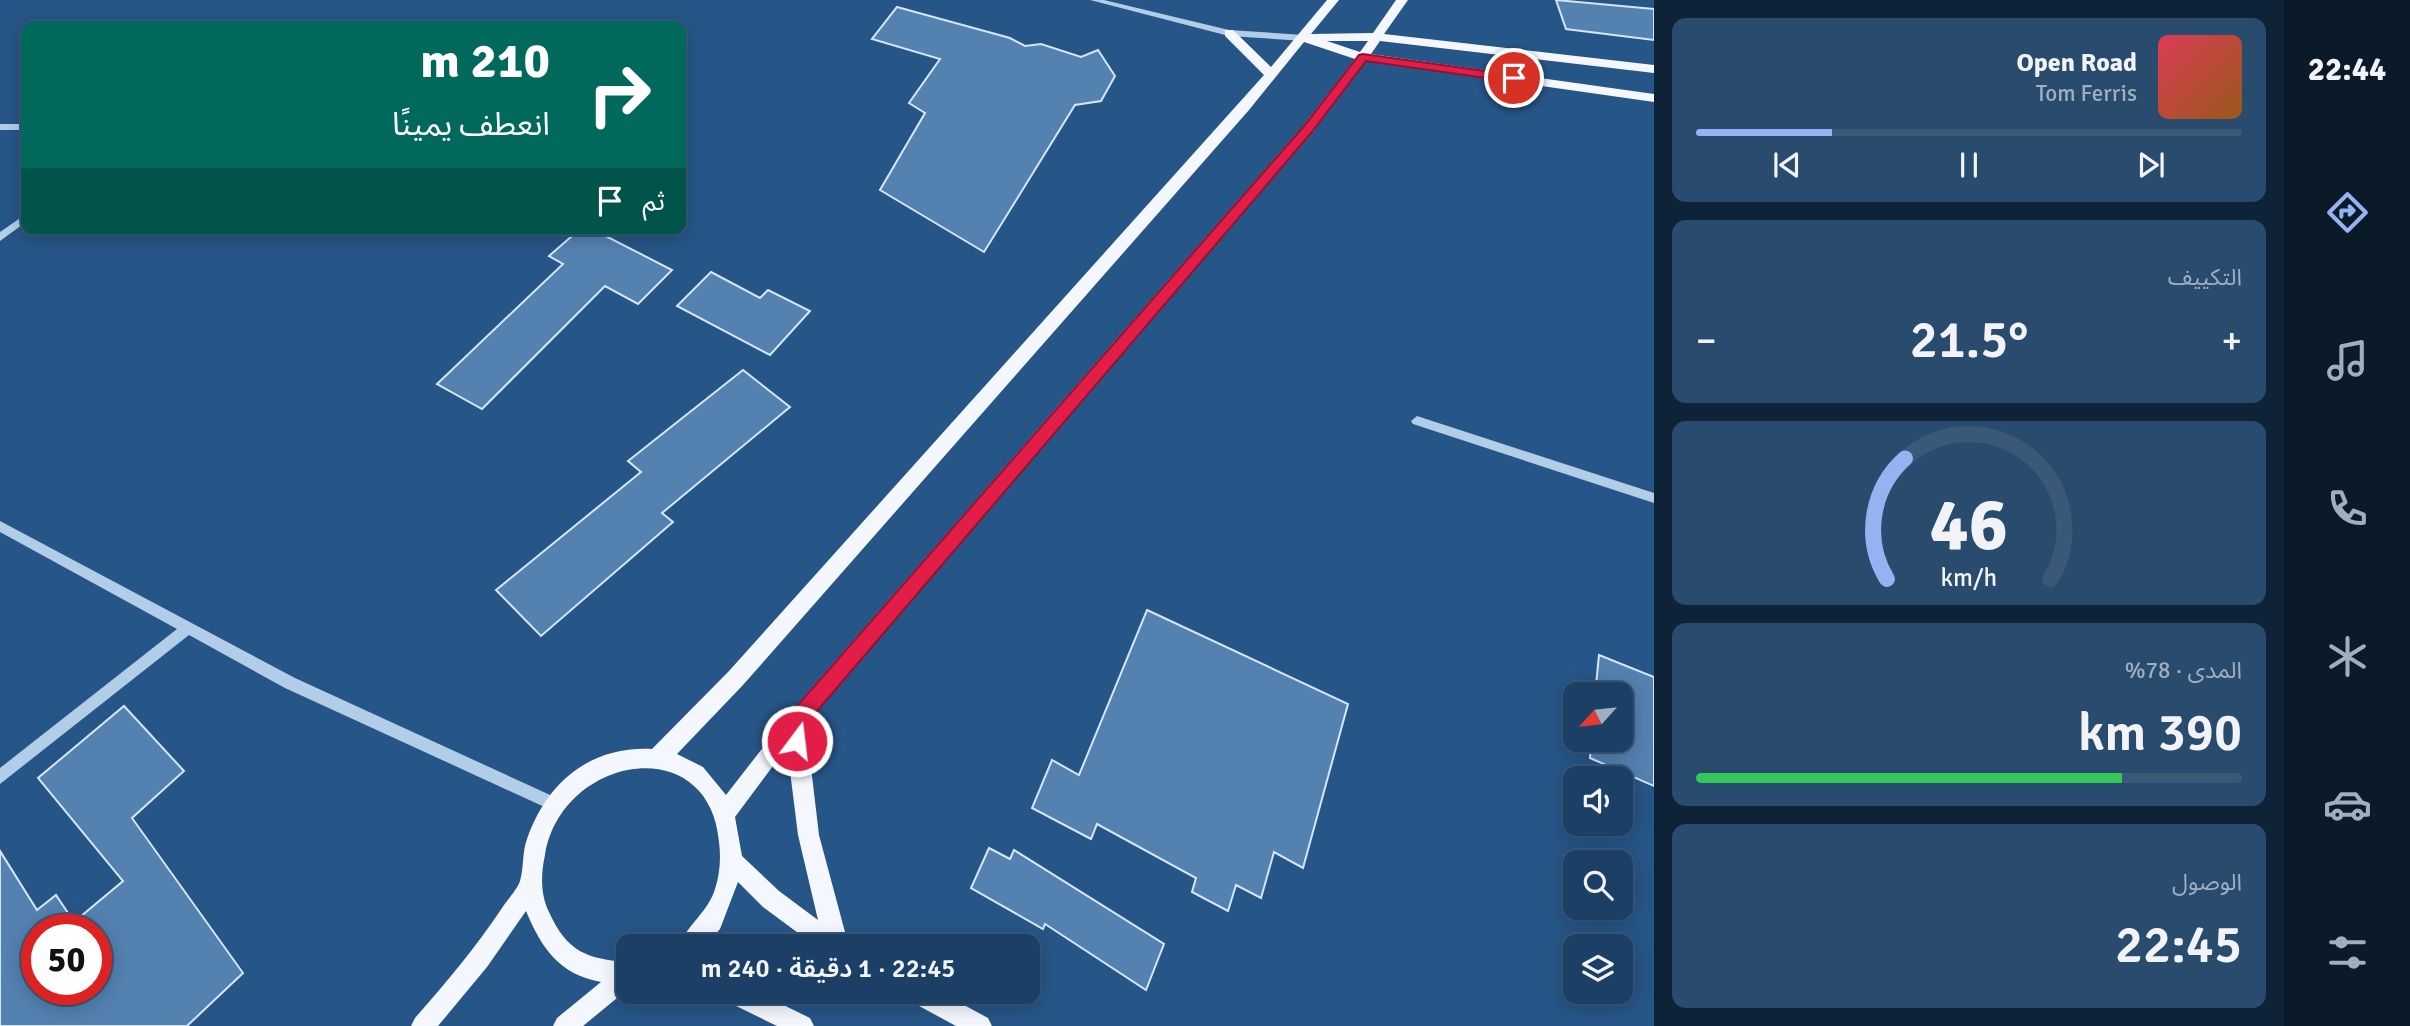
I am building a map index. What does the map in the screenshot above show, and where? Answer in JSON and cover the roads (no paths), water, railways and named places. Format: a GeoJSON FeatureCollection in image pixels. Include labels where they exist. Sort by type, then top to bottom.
{"type":"FeatureCollection","features":[{"type":"Feature","properties":{"kind":"main road"},"geometry":{"type":"LineString","coordinates":[[657,758],[677,741],[736,678],[1272,75],[1333,0]]}},
{"type":"Feature","properties":{"kind":"main road"},"geometry":{"type":"LineString","coordinates":[[726,813],[750,777],[796,720],[1308,129],[1402,0]]}},
{"type":"Feature","properties":{"kind":"main road"},"geometry":{"type":"LineString","coordinates":[[1229,33],[1272,75]]}},
{"type":"Feature","properties":{"kind":"main road"},"geometry":{"type":"LineString","coordinates":[[1304,38],[1375,37],[1654,69]]}},
{"type":"Feature","properties":{"kind":"main road"},"geometry":{"type":"LineString","coordinates":[[1304,38],[1363,57],[1654,98]]}},
{"type":"Feature","properties":{"kind":"main road"},"geometry":{"type":"LineString","coordinates":[[796,720],[802,807],[810,852],[833,934]]}},
{"type":"Feature","properties":{"kind":"main road"},"geometry":{"type":"LineString","coordinates":[[616,973],[601,971],[573,961],[552,941],[537,915],[529,886],[531,857],[540,829],[554,804],[575,781],[601,766],[629,758],[657,758],[678,765],[698,776],[714,793],[726,813],[732,837],[733,862],[727,892],[713,921],[701,934]]}},
{"type":"Feature","properties":{"kind":"main road"},"geometry":{"type":"LineString","coordinates":[[733,862],[771,899],[819,934]]}},
{"type":"Feature","properties":{"kind":"main road"},"geometry":{"type":"LineString","coordinates":[[422,1026],[475,966],[529,886]]}},
{"type":"Feature","properties":{"kind":"main road"},"geometry":{"type":"LineString","coordinates":[[565,1026],[616,984]]}},
{"type":"Feature","properties":{"kind":"main road"},"geometry":{"type":"LineString","coordinates":[[754,1004],[792,1025]]}},
{"type":"Feature","properties":{"kind":"main road"},"geometry":{"type":"LineString","coordinates":[[939,1004],[980,1026]]}},
{"type":"Feature","properties":{"kind":"street"},"geometry":{"type":"LineString","coordinates":[[1094,0],[1229,33],[1304,38]]}},
{"type":"Feature","properties":{"kind":"street"},"geometry":{"type":"LineString","coordinates":[[0,127],[21,127]]}},
{"type":"Feature","properties":{"kind":"street"},"geometry":{"type":"LineString","coordinates":[[0,237],[21,221]]}},
{"type":"Feature","properties":{"kind":"street"},"geometry":{"type":"LineString","coordinates":[[1417,421],[1654,498]]}},
{"type":"Feature","properties":{"kind":"street"},"geometry":{"type":"LineString","coordinates":[[0,526],[290,683],[554,804]]}},
{"type":"Feature","properties":{"kind":"street"},"geometry":{"type":"LineString","coordinates":[[0,777],[188,628]]}}]}
